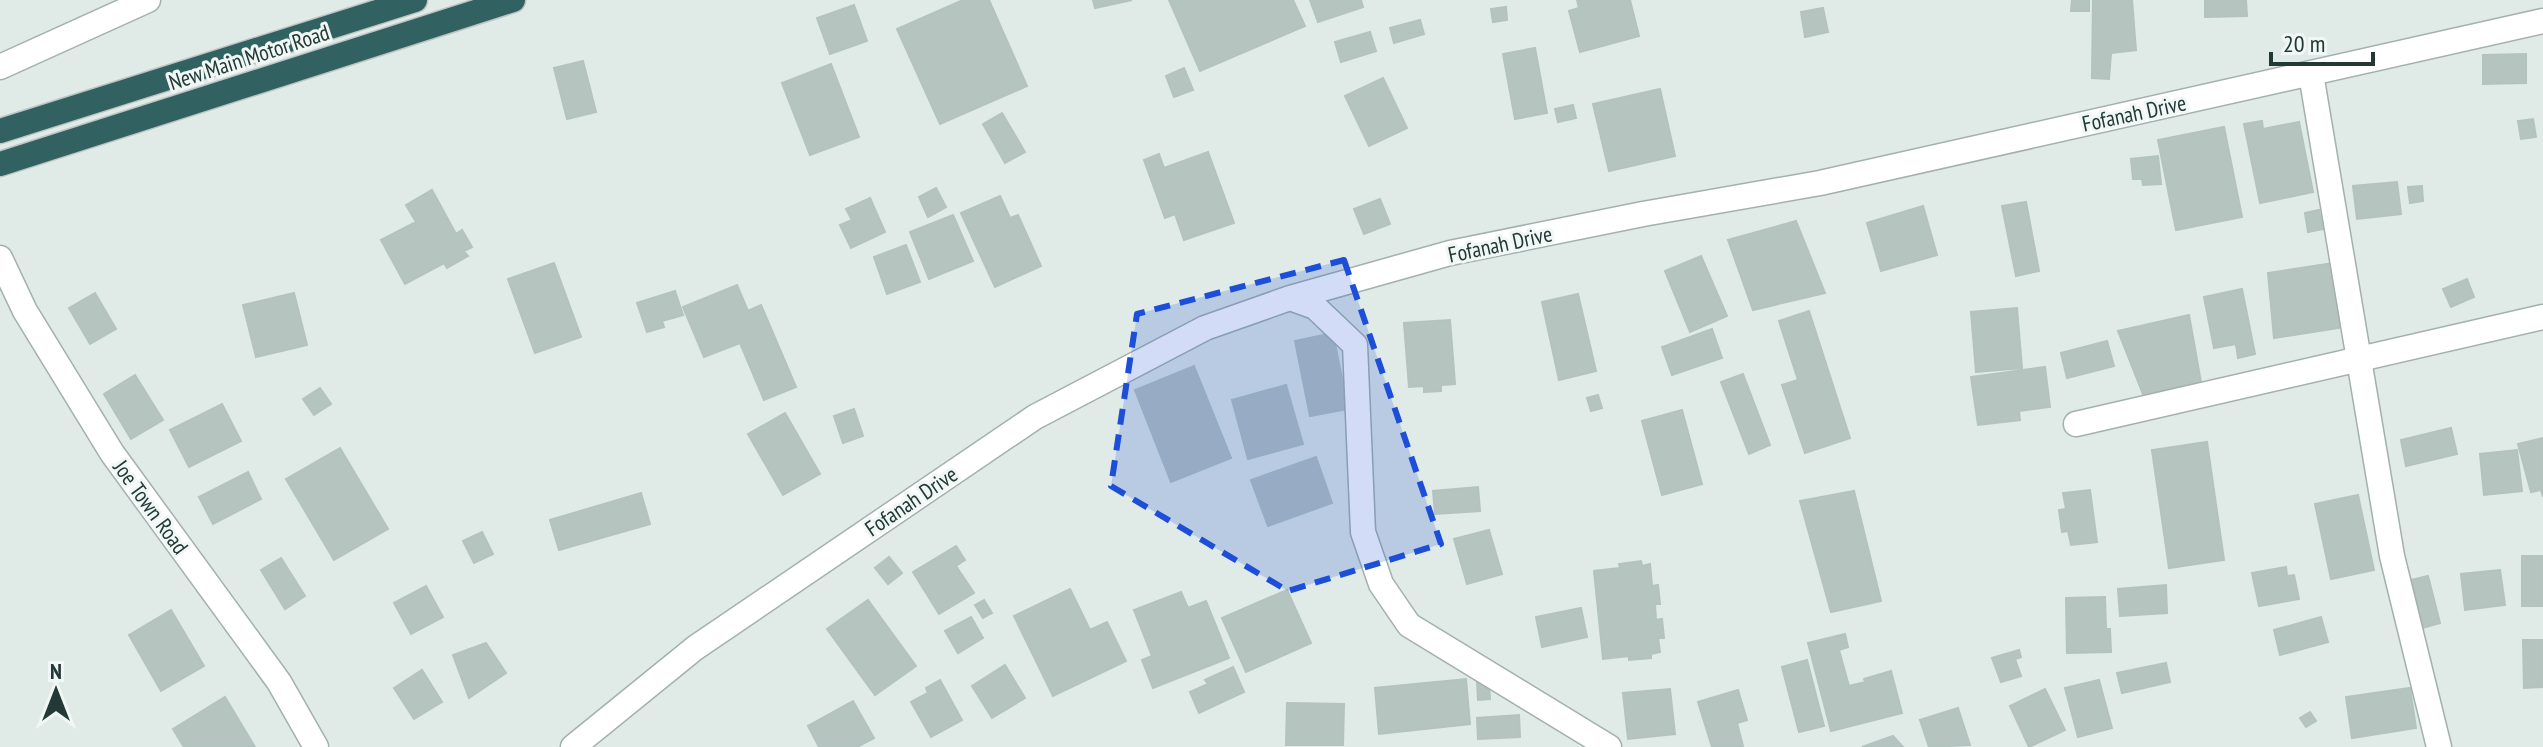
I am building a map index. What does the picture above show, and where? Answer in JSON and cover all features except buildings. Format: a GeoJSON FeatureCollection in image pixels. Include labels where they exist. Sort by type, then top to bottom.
{"type":"FeatureCollection","features":[{"type":"Feature","properties":{"kind":"highway","name":"New Main Motor Road"},"geometry":{"type":"LineString","coordinates":[[0,131],[415,0]]}},
{"type":"Feature","properties":{"kind":"highway","name":"New Main Motor Road"},"geometry":{"type":"LineString","coordinates":[[0,164],[513,0]]}},
{"type":"Feature","properties":{"kind":"street"},"geometry":{"type":"LineString","coordinates":[[0,67],[148,0]]}},
{"type":"Feature","properties":{"kind":"street","name":"Fofanah Drive"},"geometry":{"type":"LineString","coordinates":[[573,747],[695,648],[1035,417],[1205,328],[1290,298],[1450,253],[1643,214],[1820,183],[2543,21]]}},
{"type":"Feature","properties":{"kind":"street"},"geometry":{"type":"LineString","coordinates":[[2311,74],[2392,556],[2439,747]]}},
{"type":"Feature","properties":{"kind":"street","name":"Joe Town Road"},"geometry":{"type":"LineString","coordinates":[[0,258],[25,311],[112,453],[279,682],[316,747]]}},
{"type":"Feature","properties":{"kind":"street"},"geometry":{"type":"LineString","coordinates":[[1290,298],[1315,307],[1355,345],[1363,532],[1381,584],[1409,625],[1609,747]]}},
{"type":"Feature","properties":{"kind":"street"},"geometry":{"type":"LineString","coordinates":[[2076,424],[2543,317]]}},
{"type":"Feature","properties":{"kind":"highlighted area"},"geometry":{"type":"Polygon","coordinates":[[[1344,260],[1441,544],[1288,591],[1111,486],[1137,314],[1344,260]]]}}]}
